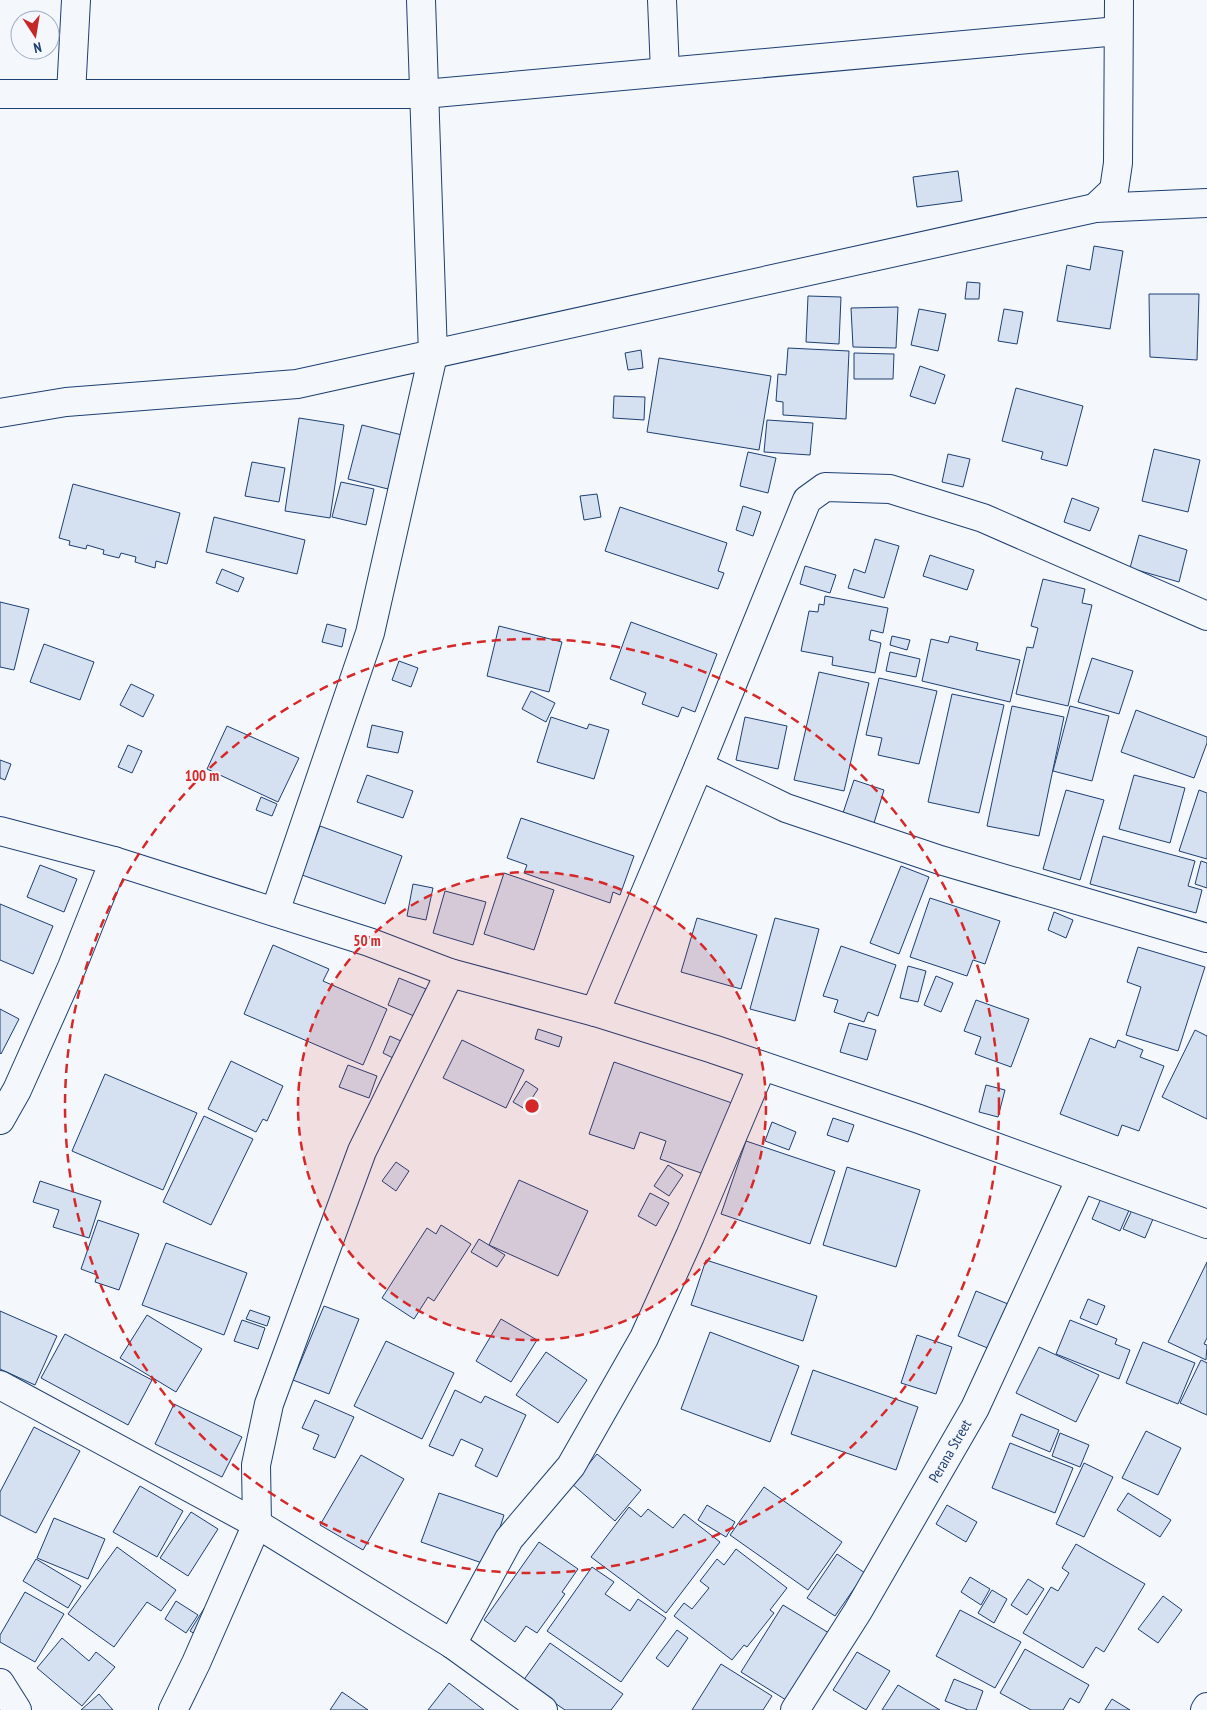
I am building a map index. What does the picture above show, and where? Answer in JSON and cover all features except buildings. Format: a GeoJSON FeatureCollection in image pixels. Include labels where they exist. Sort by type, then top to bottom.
{"type":"FeatureCollection","features":[{"type":"Feature","properties":{"kind":"street"},"geometry":{"type":"LineString","coordinates":[[71,94],[76,0]]}},
{"type":"Feature","properties":{"kind":"street"},"geometry":{"type":"LineString","coordinates":[[275,912],[370,633],[433,355],[421,0]]}},
{"type":"Feature","properties":{"kind":"street"},"geometry":{"type":"LineString","coordinates":[[662,0],[665,72]]}},
{"type":"Feature","properties":{"kind":"street"},"geometry":{"type":"LineString","coordinates":[[1095,208],[1114,190],[1118,162],[1118,31],[1120,0]]}},
{"type":"Feature","properties":{"kind":"street"},"geometry":{"type":"LineString","coordinates":[[0,94],[424,94],[1118,31]]}},
{"type":"Feature","properties":{"kind":"street"},"geometry":{"type":"LineString","coordinates":[[0,413],[66,402],[297,384],[1095,208],[1207,203]]}},
{"type":"Feature","properties":{"kind":"street"},"geometry":{"type":"LineString","coordinates":[[595,1012],[700,766],[807,500],[826,487],[890,489],[983,518],[1207,616]]}},
{"type":"Feature","properties":{"kind":"street"},"geometry":{"type":"LineString","coordinates":[[700,766],[786,808],[940,860],[1207,938]]}},
{"type":"Feature","properties":{"kind":"street"},"geometry":{"type":"LineString","coordinates":[[0,831],[114,861],[368,942],[450,973],[595,1012],[762,1066],[919,1118],[1207,1224]]}},
{"type":"Feature","properties":{"kind":"street"},"geometry":{"type":"LineString","coordinates":[[0,1120],[17,1090],[72,967],[114,861]]}},
{"type":"Feature","properties":{"kind":"street"},"geometry":{"type":"LineString","coordinates":[[173,1710],[196,1663],[257,1524],[256,1465],[269,1404],[362,1151],[450,973]]}},
{"type":"Feature","properties":{"kind":"street"},"geometry":{"type":"LineString","coordinates":[[452,1644],[508,1539],[572,1466],[644,1338],[690,1236],[762,1066]]}},
{"type":"Feature","properties":{"kind":"street","name":"Perana Street"},"geometry":{"type":"LineString","coordinates":[[795,1710],[858,1611],[975,1408],[1081,1178]]}},
{"type":"Feature","properties":{"kind":"street"},"geometry":{"type":"LineString","coordinates":[[0,1385],[257,1524],[452,1644],[543,1710]]}},
{"type":"Feature","properties":{"kind":"street"},"geometry":{"type":"LineString","coordinates":[[0,1683],[17,1710]]}}]}
